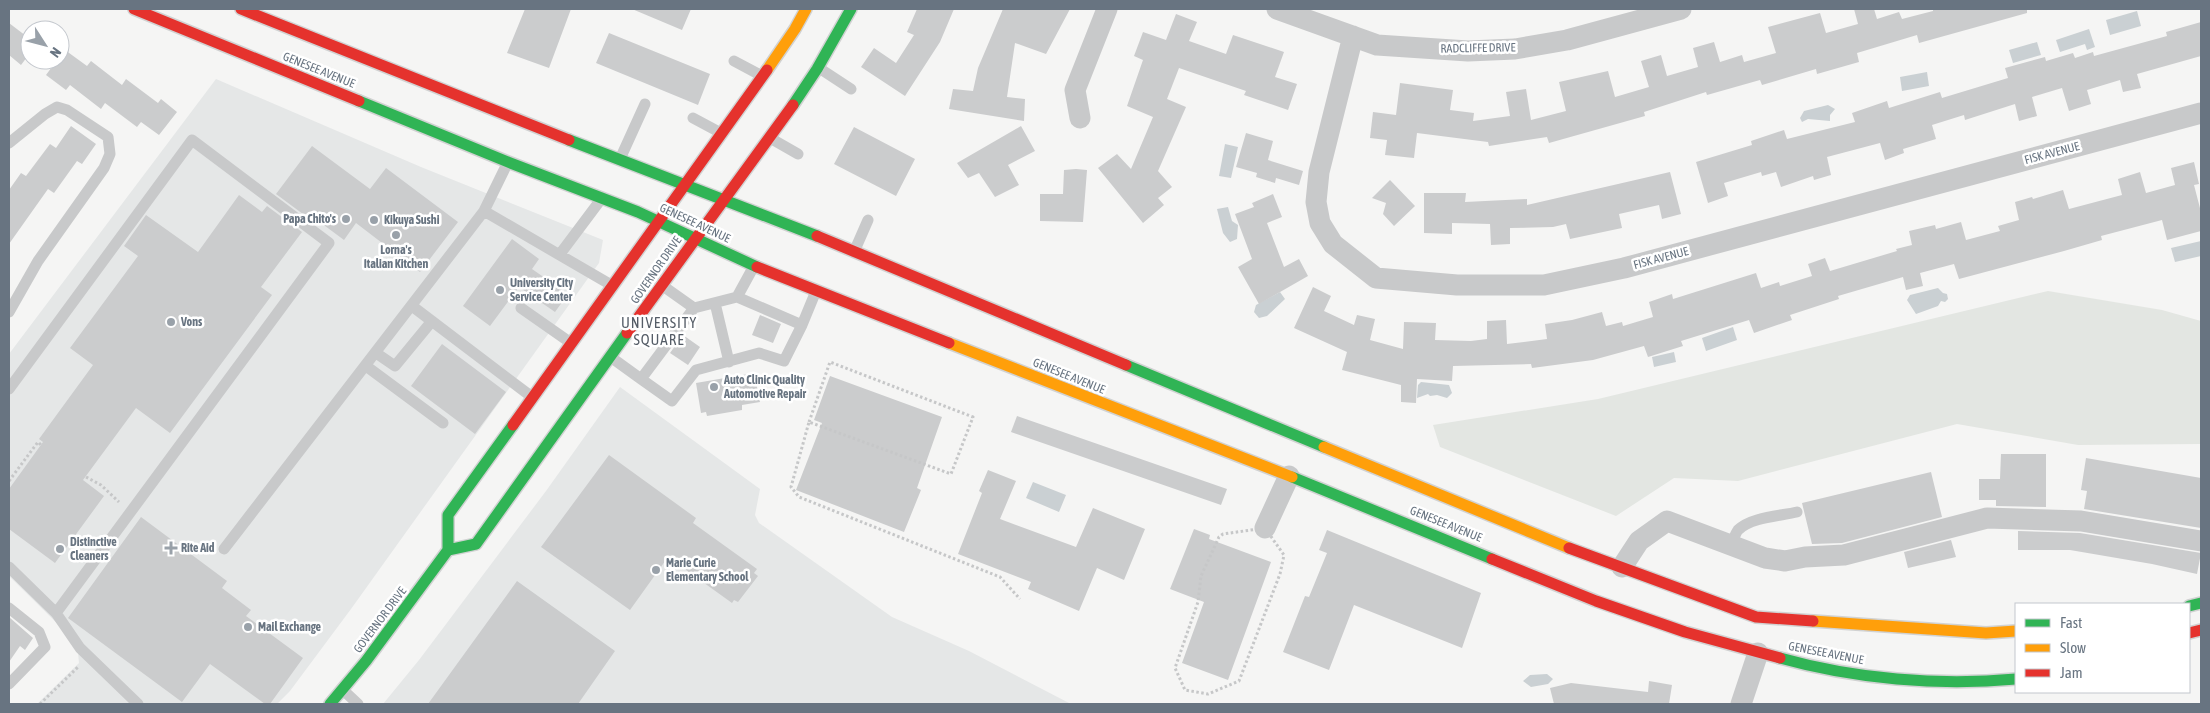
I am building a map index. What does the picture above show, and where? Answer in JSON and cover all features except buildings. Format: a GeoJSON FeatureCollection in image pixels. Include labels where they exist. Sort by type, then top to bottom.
{"type":"FeatureCollection","features":[{"type":"Feature","properties":{"kind":"main road","name":"GENESEE AVENUE"},"geometry":{"type":"LineString","coordinates":[[134,9],[508,162],[658,221],[754,266],[1289,476],[1596,601],[1685,632],[1804,664],[1888,678],[1973,684],[2015,679]]}},
{"type":"Feature","properties":{"kind":"main road","name":"GENESEE AVENUE"},"geometry":{"type":"LineString","coordinates":[[241,9],[466,100],[685,183],[1523,530],[1756,617],[1986,633],[2015,631]]}},
{"type":"Feature","properties":{"kind":"main road"},"geometry":{"type":"LineString","coordinates":[[448,550],[448,515],[762,76],[795,29],[806,9]]}},
{"type":"Feature","properties":{"kind":"main road","name":"GOVERNOR DRIVE"},"geometry":{"type":"LineString","coordinates":[[330,704],[343,690],[448,550],[476,544],[770,138],[819,68],[851,9]]}},
{"type":"Feature","properties":{"kind":"street"},"geometry":{"type":"LineString","coordinates":[[1080,118],[1075,90],[1107,9]]}},
{"type":"Feature","properties":{"kind":"street","name":"RADCLIFFE DRIVE"},"geometry":{"type":"LineString","coordinates":[[1277,9],[1377,45],[1468,51],[1515,49],[1567,40],[1681,9]]}},
{"type":"Feature","properties":{"kind":"street","name":"FISK AVENUE"},"geometry":{"type":"LineString","coordinates":[[1353,36],[1319,172],[1316,202],[1320,223],[1333,244],[1376,278],[1457,285],[1544,285],[1624,268],[2201,113]]}},
{"type":"Feature","properties":{"kind":"street"},"geometry":{"type":"LineString","coordinates":[[1265,528],[1289,476]]}},
{"type":"Feature","properties":{"kind":"street"},"geometry":{"type":"LineString","coordinates":[[1622,567],[1639,541],[1667,521],[1765,558],[1785,561],[1804,557],[1829,557],[1987,518],[2081,521],[2201,541]]}},
{"type":"Feature","properties":{"kind":"street"},"geometry":{"type":"LineString","coordinates":[[1741,704],[1758,653]]}},
{"type":"Feature","properties":{"kind":"lane"},"geometry":{"type":"LineString","coordinates":[[734,61],[762,76]]}},
{"type":"Feature","properties":{"kind":"lane"},"geometry":{"type":"LineString","coordinates":[[819,68],[851,89]]}},
{"type":"Feature","properties":{"kind":"lane"},"geometry":{"type":"LineString","coordinates":[[620,159],[645,104]]}},
{"type":"Feature","properties":{"kind":"lane"},"geometry":{"type":"LineString","coordinates":[[9,143],[45,114],[57,107],[67,110],[108,137],[110,154],[104,168],[38,261],[9,312]]}},
{"type":"Feature","properties":{"kind":"lane"},"geometry":{"type":"LineString","coordinates":[[693,118],[721,133]]}},
{"type":"Feature","properties":{"kind":"lane"},"geometry":{"type":"LineString","coordinates":[[770,138],[798,154]]}},
{"type":"Feature","properties":{"kind":"lane"},"geometry":{"type":"LineString","coordinates":[[9,389],[192,140],[330,243],[56,613]]}},
{"type":"Feature","properties":{"kind":"lane"},"geometry":{"type":"LineString","coordinates":[[224,549],[484,211],[508,162]]}},
{"type":"Feature","properties":{"kind":"lane"},"geometry":{"type":"LineString","coordinates":[[560,254],[602,198]]}},
{"type":"Feature","properties":{"kind":"lane"},"geometry":{"type":"LineString","coordinates":[[484,211],[613,286]]}},
{"type":"Feature","properties":{"kind":"lane"},"geometry":{"type":"LineString","coordinates":[[854,252],[868,220]]}},
{"type":"Feature","properties":{"kind":"lane"},"geometry":{"type":"LineString","coordinates":[[738,297],[754,266]]}},
{"type":"Feature","properties":{"kind":"lane"},"geometry":{"type":"LineString","coordinates":[[662,286],[694,308]]}},
{"type":"Feature","properties":{"kind":"lane"},"geometry":{"type":"LineString","coordinates":[[612,358],[672,401],[696,370],[759,353],[784,361],[816,291]]}},
{"type":"Feature","properties":{"kind":"lane"},"geometry":{"type":"LineString","coordinates":[[642,379],[694,308],[738,297],[802,325]]}},
{"type":"Feature","properties":{"kind":"lane"},"geometry":{"type":"LineString","coordinates":[[715,303],[729,362]]}},
{"type":"Feature","properties":{"kind":"lane"},"geometry":{"type":"LineString","coordinates":[[412,306],[532,397]]}},
{"type":"Feature","properties":{"kind":"lane"},"geometry":{"type":"LineString","coordinates":[[521,308],[572,343]]}},
{"type":"Feature","properties":{"kind":"lane"},"geometry":{"type":"LineString","coordinates":[[376,352],[395,366],[432,321]]}},
{"type":"Feature","properties":{"kind":"lane"},"geometry":{"type":"LineString","coordinates":[[366,366],[443,423]]}},
{"type":"Feature","properties":{"kind":"lane"},"geometry":{"type":"LineString","coordinates":[[1731,545],[1737,531],[1744,526],[1756,521],[1797,512]]}},
{"type":"Feature","properties":{"kind":"lane"},"geometry":{"type":"LineString","coordinates":[[9,567],[56,613],[80,648],[138,704]]}},
{"type":"Feature","properties":{"kind":"lane"},"geometry":{"type":"LineString","coordinates":[[9,608],[39,632],[45,647],[9,684]]}},
{"type":"Feature","properties":{"kind":"lane"},"geometry":{"type":"LineString","coordinates":[[343,690],[358,704]]}},
{"type":"Feature","properties":{"kind":"path"},"geometry":{"type":"LineString","coordinates":[[809,422],[951,474],[973,417],[830,362],[809,422],[791,488],[799,497],[1000,577],[1020,599]]}},
{"type":"Feature","properties":{"kind":"path"},"geometry":{"type":"LineString","coordinates":[[9,481],[38,442],[41,444]]}},
{"type":"Feature","properties":{"kind":"path"},"geometry":{"type":"LineString","coordinates":[[86,476],[101,485],[131,512]]}},
{"type":"Feature","properties":{"kind":"path"},"geometry":{"type":"LineString","coordinates":[[1220,537],[1201,576],[1198,602],[1174,668],[1185,690],[1208,694],[1238,681],[1280,574]]}},
{"type":"Feature","properties":{"kind":"path"},"geometry":{"type":"LineString","coordinates":[[40,704],[89,656]]}},
{"type":"Feature","properties":{"kind":"shaded area"},"geometry":{"type":"Polygon","coordinates":[[[2137,11],[2141,26],[2110,35],[2106,20],[2137,11]]]}},
{"type":"Feature","properties":{"kind":"shaded area"},"geometry":{"type":"Polygon","coordinates":[[[2089,29],[2095,47],[2087,50],[2085,44],[2060,52],[2056,40],[2089,29]]]}},
{"type":"Feature","properties":{"kind":"shaded area"},"geometry":{"type":"Polygon","coordinates":[[[2037,42],[2041,55],[2013,63],[2009,50],[2037,42]]]}},
{"type":"Feature","properties":{"kind":"shaded area"},"geometry":{"type":"Polygon","coordinates":[[[1927,72],[1929,86],[1902,91],[1900,77],[1927,72]]]}},
{"type":"Feature","properties":{"kind":"shaded area"},"geometry":{"type":"Polygon","coordinates":[[[216,79],[421,167],[603,240],[599,263],[351,609],[290,691],[277,704],[37,704],[79,663],[77,643],[9,576],[9,354],[216,79]]]}},
{"type":"Feature","properties":{"kind":"shaded area"},"geometry":{"type":"Polygon","coordinates":[[[1828,105],[1835,109],[1830,115],[1830,121],[1808,119],[1802,122],[1800,118],[1804,111],[1828,105]]]}},
{"type":"Feature","properties":{"kind":"shaded area"},"geometry":{"type":"Polygon","coordinates":[[[1225,144],[1238,147],[1231,178],[1219,176],[1225,144]]]}},
{"type":"Feature","properties":{"kind":"shaded area"},"geometry":{"type":"Polygon","coordinates":[[[1228,207],[1232,221],[1238,225],[1237,239],[1230,242],[1223,233],[1217,209],[1228,207]]]}},
{"type":"Feature","properties":{"kind":"shaded area"},"geometry":{"type":"Polygon","coordinates":[[[2201,241],[2201,256],[2175,262],[2171,248],[2201,241]]]}},
{"type":"Feature","properties":{"kind":"shaded area"},"geometry":{"type":"Polygon","coordinates":[[[1938,288],[1947,294],[1948,299],[1945,302],[1941,301],[1938,306],[1916,314],[1907,300],[1910,295],[1938,288]]]}},
{"type":"Feature","properties":{"kind":"shaded area"},"geometry":{"type":"Polygon","coordinates":[[[2048,291],[2162,310],[2201,321],[2201,444],[2078,445],[1957,424],[1738,481],[1674,478],[1616,516],[1440,447],[1433,425],[1598,399],[2048,291]]]}},
{"type":"Feature","properties":{"kind":"shaded area"},"geometry":{"type":"Polygon","coordinates":[[[1280,292],[1285,299],[1267,316],[1259,318],[1254,312],[1256,305],[1280,292]]]}},
{"type":"Feature","properties":{"kind":"shaded area"},"geometry":{"type":"Polygon","coordinates":[[[1733,327],[1737,340],[1706,351],[1702,338],[1733,327]]]}},
{"type":"Feature","properties":{"kind":"shaded area"},"geometry":{"type":"Polygon","coordinates":[[[1674,352],[1676,362],[1654,367],[1652,357],[1674,352]]]}},
{"type":"Feature","properties":{"kind":"shaded area"},"geometry":{"type":"Polygon","coordinates":[[[1421,382],[1449,385],[1452,393],[1447,398],[1437,395],[1430,396],[1428,394],[1417,398],[1418,385],[1421,382]]]}},
{"type":"Feature","properties":{"kind":"shaded area","name":"Marie Curie Elementary School"},"geometry":{"type":"Polygon","coordinates":[[[620,387],[760,489],[755,515],[759,523],[892,617],[969,651],[1071,704],[383,704],[419,660],[546,491],[620,387]]]}},
{"type":"Feature","properties":{"kind":"shaded area"},"geometry":{"type":"Polygon","coordinates":[[[1033,482],[1066,495],[1059,512],[1026,498],[1033,482]]]}},
{"type":"Feature","properties":{"kind":"shaded area"},"geometry":{"type":"Polygon","coordinates":[[[1547,674],[1553,679],[1548,684],[1531,687],[1523,681],[1530,675],[1547,674]]]}},
{"type":"Feature","properties":{"kind":"traffic: fast"},"geometry":{"type":"LineString","coordinates":[[793,105],[817,69],[851,9]]}},
{"type":"Feature","properties":{"kind":"traffic: fast"},"geometry":{"type":"LineString","coordinates":[[359,101],[508,162],[638,212],[757,267]]}},
{"type":"Feature","properties":{"kind":"traffic: fast"},"geometry":{"type":"LineString","coordinates":[[569,140],[817,236]]}},
{"type":"Feature","properties":{"kind":"traffic: fast"},"geometry":{"type":"LineString","coordinates":[[448,550],[476,544],[627,333]]}},
{"type":"Feature","properties":{"kind":"traffic: fast"},"geometry":{"type":"LineString","coordinates":[[1126,365],[1324,447]]}},
{"type":"Feature","properties":{"kind":"traffic: fast"},"geometry":{"type":"LineString","coordinates":[[330,704],[366,661],[448,550],[448,515],[513,425]]}},
{"type":"Feature","properties":{"kind":"traffic: fast"},"geometry":{"type":"LineString","coordinates":[[1292,477],[1492,559]]}},
{"type":"Feature","properties":{"kind":"traffic: fast"},"geometry":{"type":"LineString","coordinates":[[2190,606],[2201,603]]}},
{"type":"Feature","properties":{"kind":"traffic: fast"},"geometry":{"type":"LineString","coordinates":[[1780,658],[1838,671],[1897,679],[1957,682],[2015,679]]}},
{"type":"Feature","properties":{"kind":"traffic: slow"},"geometry":{"type":"LineString","coordinates":[[767,70],[795,29],[806,9]]}},
{"type":"Feature","properties":{"kind":"traffic: slow"},"geometry":{"type":"LineString","coordinates":[[949,343],[1292,477]]}},
{"type":"Feature","properties":{"kind":"traffic: slow"},"geometry":{"type":"LineString","coordinates":[[1324,447],[1569,548]]}},
{"type":"Feature","properties":{"kind":"traffic: slow"},"geometry":{"type":"LineString","coordinates":[[1813,621],[1986,633],[2015,631]]}},
{"type":"Feature","properties":{"kind":"traffic: jam"},"geometry":{"type":"LineString","coordinates":[[134,9],[359,101]]}},
{"type":"Feature","properties":{"kind":"traffic: jam"},"geometry":{"type":"LineString","coordinates":[[241,9],[569,140]]}},
{"type":"Feature","properties":{"kind":"traffic: jam"},"geometry":{"type":"LineString","coordinates":[[513,425],[767,70]]}},
{"type":"Feature","properties":{"kind":"traffic: jam"},"geometry":{"type":"LineString","coordinates":[[627,333],[793,105]]}},
{"type":"Feature","properties":{"kind":"traffic: jam"},"geometry":{"type":"LineString","coordinates":[[817,236],[1126,365]]}},
{"type":"Feature","properties":{"kind":"traffic: jam"},"geometry":{"type":"LineString","coordinates":[[757,267],[949,343]]}},
{"type":"Feature","properties":{"kind":"traffic: jam"},"geometry":{"type":"LineString","coordinates":[[1569,548],[1756,617],[1813,621]]}},
{"type":"Feature","properties":{"kind":"traffic: jam"},"geometry":{"type":"LineString","coordinates":[[1492,559],[1596,601],[1685,632],[1780,658]]}},
{"type":"Feature","properties":{"kind":"traffic: jam"},"geometry":{"type":"LineString","coordinates":[[2190,633],[2201,630]]}},
{"type":"Feature","properties":{"kind":"place","name":"Papa Chito's"},"geometry":{"type":"Point","coordinates":[346,219]}},
{"type":"Feature","properties":{"kind":"place","name":"Kikuya Sushi"},"geometry":{"type":"Point","coordinates":[374,220]}},
{"type":"Feature","properties":{"kind":"place","name":"Lorna's Italian Kitchen"},"geometry":{"type":"Point","coordinates":[396,235]}},
{"type":"Feature","properties":{"kind":"place","name":"University City Service Center"},"geometry":{"type":"Point","coordinates":[500,290]}},
{"type":"Feature","properties":{"kind":"place","name":"Vons"},"geometry":{"type":"Point","coordinates":[171,322]}},
{"type":"Feature","properties":{"kind":"place","name":"Auto Clinic Quality Automotive Repair"},"geometry":{"type":"Point","coordinates":[714,387]}},
{"type":"Feature","properties":{"kind":"place","name":"Rite Aid"},"geometry":{"type":"Point","coordinates":[171,548]}},
{"type":"Feature","properties":{"kind":"place","name":"Distinctive Cleaners"},"geometry":{"type":"Point","coordinates":[60,549]}},
{"type":"Feature","properties":{"kind":"place","name":"Marie Curie Elementary School"},"geometry":{"type":"Point","coordinates":[656,570]}},
{"type":"Feature","properties":{"kind":"place","name":"Mail Exchange"},"geometry":{"type":"Point","coordinates":[248,627]}},
{"type":"Feature","properties":{"kind":"district","name":"UNIVERSITY SQUARE"},"geometry":{"type":"Point","coordinates":[659,330]}}]}
